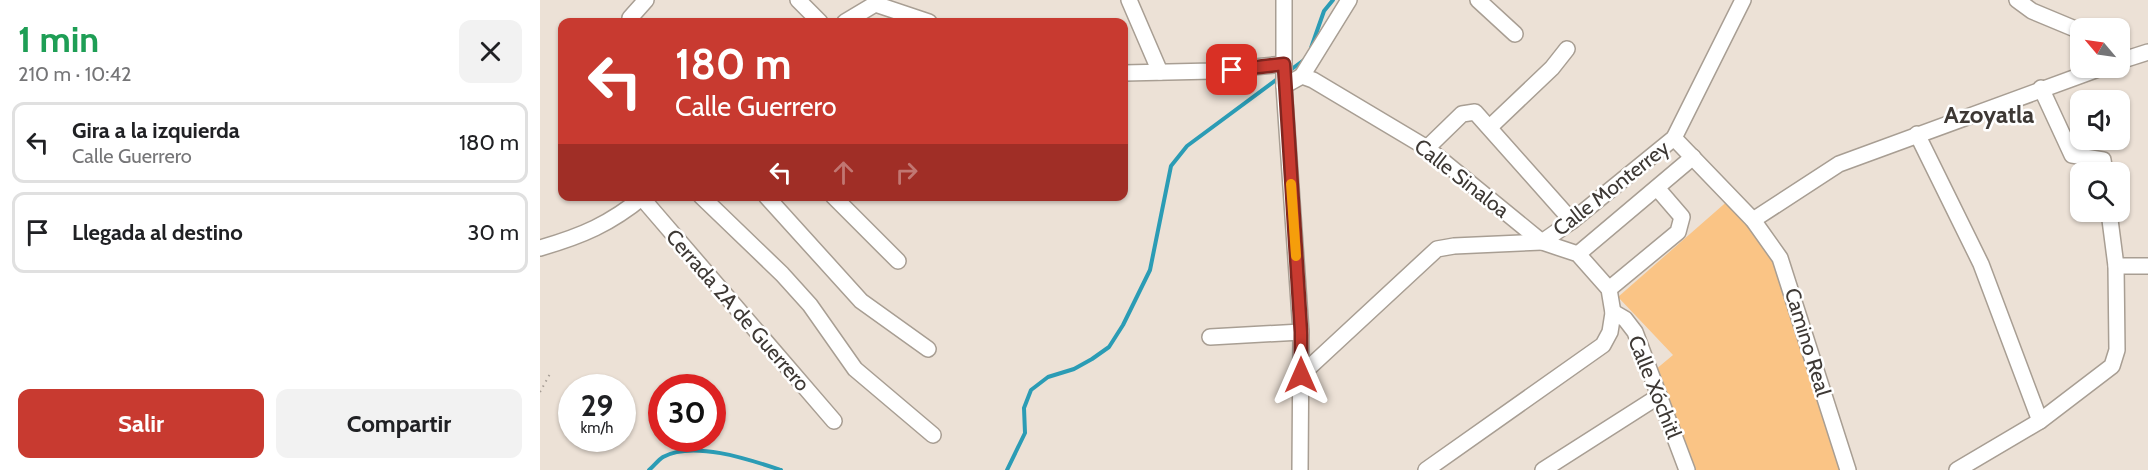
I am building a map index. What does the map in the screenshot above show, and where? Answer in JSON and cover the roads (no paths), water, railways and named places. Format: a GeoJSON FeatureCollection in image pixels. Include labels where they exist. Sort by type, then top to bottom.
{"type":"FeatureCollection","features":[{"type":"Feature","properties":{"kind":"street"},"geometry":{"type":"LineString","coordinates":[[632,18],[646,0]]}},
{"type":"Feature","properties":{"kind":"street"},"geometry":{"type":"LineString","coordinates":[[798,0],[816,18]]}},
{"type":"Feature","properties":{"kind":"street"},"geometry":{"type":"LineString","coordinates":[[1129,0],[1160,72]]}},
{"type":"Feature","properties":{"kind":"street"},"geometry":{"type":"LineString","coordinates":[[1284,0],[1284,86],[1301,332],[1300,470]]}},
{"type":"Feature","properties":{"kind":"street"},"geometry":{"type":"LineString","coordinates":[[1284,86],[1302,76],[1349,0]]}},
{"type":"Feature","properties":{"kind":"street"},"geometry":{"type":"LineString","coordinates":[[1478,0],[1515,34]]}},
{"type":"Feature","properties":{"kind":"street","name":"Calle Monterrey"},"geometry":{"type":"LineString","coordinates":[[1301,375],[1437,249],[1454,246],[1542,242],[1572,221],[1674,138],[1743,0]]}},
{"type":"Feature","properties":{"kind":"street"},"geometry":{"type":"LineString","coordinates":[[2017,0],[2032,11],[2070,27]]}},
{"type":"Feature","properties":{"kind":"street"},"geometry":{"type":"LineString","coordinates":[[851,18],[874,2],[918,18]]}},
{"type":"Feature","properties":{"kind":"street"},"geometry":{"type":"LineString","coordinates":[[1490,127],[1552,68],[1567,49]]}},
{"type":"Feature","properties":{"kind":"street"},"geometry":{"type":"LineString","coordinates":[[1128,73],[1252,69],[1284,64]]}},
{"type":"Feature","properties":{"kind":"street","name":"Calle Sinaloa"},"geometry":{"type":"LineString","coordinates":[[1302,76],[1427,148],[1542,242],[1578,254]]}},
{"type":"Feature","properties":{"kind":"street"},"geometry":{"type":"LineString","coordinates":[[1753,220],[1839,164],[2071,78]]}},
{"type":"Feature","properties":{"kind":"street"},"geometry":{"type":"LineString","coordinates":[[2041,88],[2072,155],[2103,160],[2103,162]]}},
{"type":"Feature","properties":{"kind":"street"},"geometry":{"type":"LineString","coordinates":[[1427,148],[1462,114],[1475,112],[1572,221]]}},
{"type":"Feature","properties":{"kind":"street"},"geometry":{"type":"LineString","coordinates":[[1917,134],[1981,264],[2040,421]]}},
{"type":"Feature","properties":{"kind":"street","name":"Camino Real"},"geometry":{"type":"LineString","coordinates":[[1674,138],[1753,220],[1780,258],[1848,470]]}},
{"type":"Feature","properties":{"kind":"street"},"geometry":{"type":"LineString","coordinates":[[1426,470],[1603,345],[1611,332],[1613,312],[1609,289],[1578,254],[1693,157]]}},
{"type":"Feature","properties":{"kind":"street"},"geometry":{"type":"LineString","coordinates":[[1609,289],[1678,232],[1682,225],[1682,217],[1657,188]]}},
{"type":"Feature","properties":{"kind":"street"},"geometry":{"type":"LineString","coordinates":[[540,248],[582,236],[608,224],[638,201]]}},
{"type":"Feature","properties":{"kind":"street","name":"Cerrada 2A de Guerrero"},"geometry":{"type":"LineString","coordinates":[[646,201],[834,421]]}},
{"type":"Feature","properties":{"kind":"street"},"geometry":{"type":"LineString","coordinates":[[705,201],[782,274],[810,305],[855,369],[933,435]]}},
{"type":"Feature","properties":{"kind":"street"},"geometry":{"type":"LineString","coordinates":[[771,201],[861,301],[928,349]]}},
{"type":"Feature","properties":{"kind":"street"},"geometry":{"type":"LineString","coordinates":[[838,201],[898,261]]}},
{"type":"Feature","properties":{"kind":"street"},"geometry":{"type":"LineString","coordinates":[[1957,470],[2040,421],[2112,366],[2117,350],[2116,266],[2110,222]]}},
{"type":"Feature","properties":{"kind":"street"},"geometry":{"type":"LineString","coordinates":[[2116,266],[2148,266]]}},
{"type":"Feature","properties":{"kind":"street","name":"Calle Xóchitl"},"geometry":{"type":"LineString","coordinates":[[1613,312],[1625,320],[1635,332],[1682,468]]}},
{"type":"Feature","properties":{"kind":"street"},"geometry":{"type":"LineString","coordinates":[[1210,337],[1301,332]]}},
{"type":"Feature","properties":{"kind":"street"},"geometry":{"type":"LineString","coordinates":[[1543,470],[1659,396]]}},
{"type":"Feature","properties":{"kind":"waterway"},"geometry":{"type":"LineString","coordinates":[[1311,48],[1324,11],[1333,0]]}},
{"type":"Feature","properties":{"kind":"waterway"},"geometry":{"type":"LineString","coordinates":[[1289,71],[1304,60]]}},
{"type":"Feature","properties":{"kind":"waterway"},"geometry":{"type":"LineString","coordinates":[[1007,470],[1025,433],[1024,408],[1031,390],[1048,377],[1074,369],[1109,347],[1123,325],[1150,270],[1171,166],[1187,146],[1280,77]]}},
{"type":"Feature","properties":{"kind":"waterway"},"geometry":{"type":"LineString","coordinates":[[649,470],[663,457],[675,452],[690,450],[722,453],[781,470]]}},
{"type":"Feature","properties":{"kind":"district","name":"Azoyatla"},"geometry":{"type":"Point","coordinates":[1989,114]}}]}
